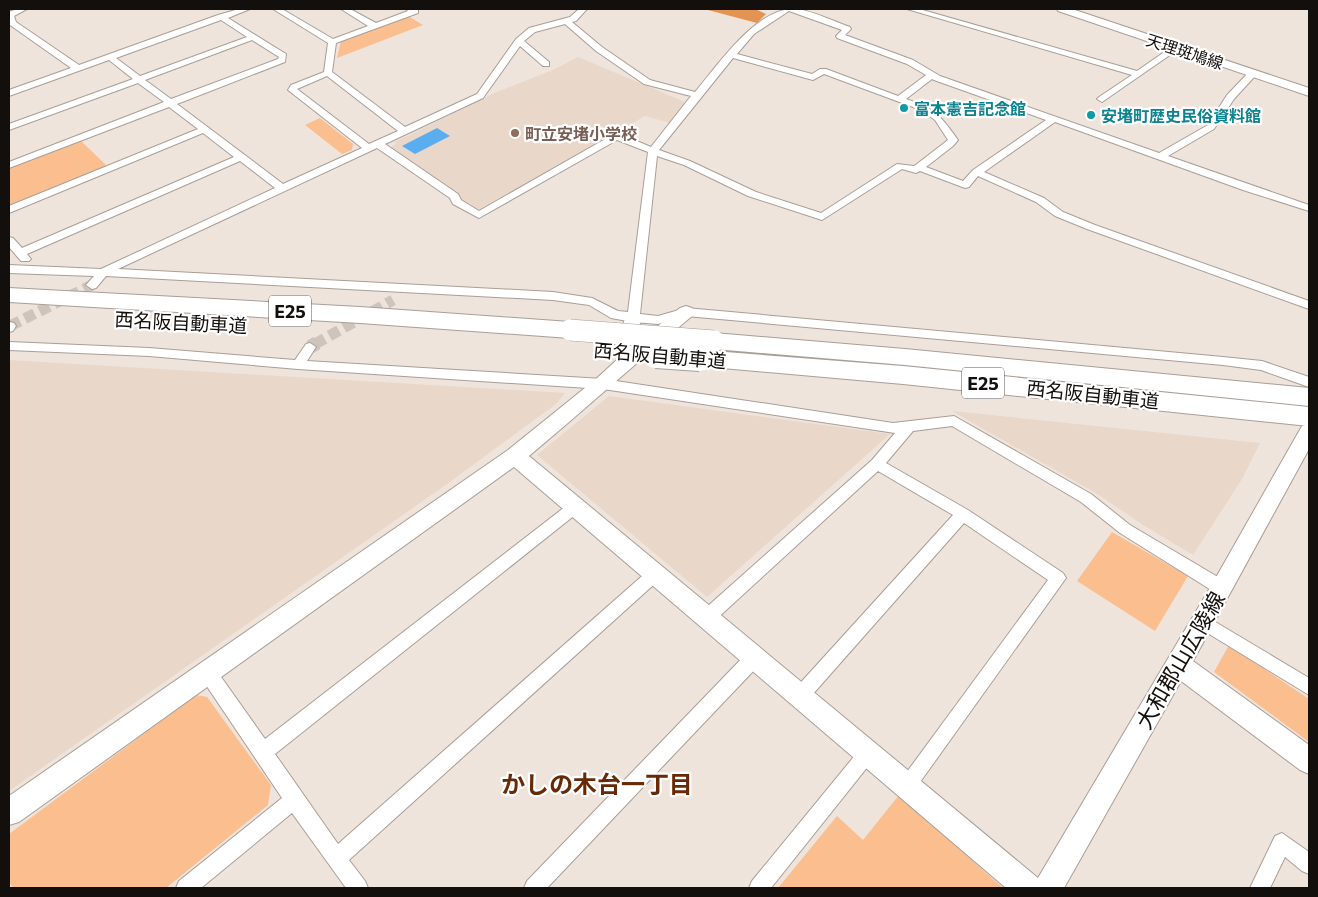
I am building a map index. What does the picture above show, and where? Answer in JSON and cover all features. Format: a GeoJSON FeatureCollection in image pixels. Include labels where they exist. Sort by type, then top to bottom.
{"type":"FeatureCollection","features":[{"type":"Feature","properties":{"kind":"highway","name":"西名阪自動車道"},"geometry":{"type":"LineString","coordinates":[[9,295],[360,315],[566,339]]}},
{"type":"Feature","properties":{"kind":"highway","name":"西名阪自動車道"},"geometry":{"type":"LineString","coordinates":[[9,322],[566,339],[707,349],[903,375],[1269,403],[1309,398]]}},
{"type":"Feature","properties":{"kind":"highway","name":"西名阪自動車道"},"geometry":{"type":"LineString","coordinates":[[1269,403],[1309,417]]}},
{"type":"Feature","properties":{"kind":"street"},"geometry":{"type":"LineString","coordinates":[[23,9],[9,15],[13,23],[78,69]]}},
{"type":"Feature","properties":{"kind":"street"},"geometry":{"type":"LineString","coordinates":[[9,93],[246,9]]}},
{"type":"Feature","properties":{"kind":"street"},"geometry":{"type":"LineString","coordinates":[[277,9],[332,42]]}},
{"type":"Feature","properties":{"kind":"street"},"geometry":{"type":"LineString","coordinates":[[345,9],[375,26]]}},
{"type":"Feature","properties":{"kind":"street"},"geometry":{"type":"LineString","coordinates":[[332,42],[415,11],[410,9]]}},
{"type":"Feature","properties":{"kind":"street"},"geometry":{"type":"LineString","coordinates":[[92,286],[103,272],[403,130],[480,96],[494,80],[519,41],[532,30],[567,21],[578,16],[583,9]]}},
{"type":"Feature","properties":{"kind":"street"},"geometry":{"type":"LineString","coordinates":[[609,377],[633,318],[637,300],[653,151],[696,95],[750,32],[786,9]]}},
{"type":"Feature","properties":{"kind":"street"},"geometry":{"type":"LineString","coordinates":[[791,9],[847,29],[840,36],[910,62],[932,75],[1053,120],[1063,121],[1161,156],[1189,168],[1309,208]]}},
{"type":"Feature","properties":{"kind":"street"},"geometry":{"type":"LineString","coordinates":[[911,9],[1138,74]]}},
{"type":"Feature","properties":{"kind":"street","name":"天理斑鳩線"},"geometry":{"type":"LineString","coordinates":[[1062,9],[1309,92]]}},
{"type":"Feature","properties":{"kind":"street"},"geometry":{"type":"LineString","coordinates":[[9,166],[282,60],[284,56],[221,18]]}},
{"type":"Feature","properties":{"kind":"street"},"geometry":{"type":"LineString","coordinates":[[567,21],[599,49],[647,82],[696,95]]}},
{"type":"Feature","properties":{"kind":"street"},"geometry":{"type":"LineString","coordinates":[[9,127],[254,37]]}},
{"type":"Feature","properties":{"kind":"street"},"geometry":{"type":"LineString","coordinates":[[519,41],[546,64]]}},
{"type":"Feature","properties":{"kind":"street"},"geometry":{"type":"LineString","coordinates":[[328,73],[332,42]]}},
{"type":"Feature","properties":{"kind":"street"},"geometry":{"type":"LineString","coordinates":[[1102,99],[1176,48]]}},
{"type":"Feature","properties":{"kind":"street"},"geometry":{"type":"LineString","coordinates":[[328,73],[294,86],[292,90],[372,145],[454,196],[457,202],[479,215],[617,136],[687,163],[752,194],[822,217],[901,166],[916,170],[950,144],[952,140],[934,114],[902,100],[823,71],[813,77],[730,55]]}},
{"type":"Feature","properties":{"kind":"street"},"geometry":{"type":"LineString","coordinates":[[110,57],[281,188]]}},
{"type":"Feature","properties":{"kind":"street"},"geometry":{"type":"LineString","coordinates":[[328,73],[403,130]]}},
{"type":"Feature","properties":{"kind":"street"},"geometry":{"type":"LineString","coordinates":[[1161,156],[1211,127],[1230,97],[1253,73]]}},
{"type":"Feature","properties":{"kind":"street"},"geometry":{"type":"LineString","coordinates":[[902,100],[902,97],[916,85],[932,75]]}},
{"type":"Feature","properties":{"kind":"street"},"geometry":{"type":"LineString","coordinates":[[918,167],[965,185],[977,172],[1053,120]]}},
{"type":"Feature","properties":{"kind":"street"},"geometry":{"type":"LineString","coordinates":[[9,210],[205,129]]}},
{"type":"Feature","properties":{"kind":"street"},"geometry":{"type":"LineString","coordinates":[[20,253],[240,158]]}},
{"type":"Feature","properties":{"kind":"street"},"geometry":{"type":"LineString","coordinates":[[977,172],[1040,200],[1059,214],[1091,227],[1309,305]]}},
{"type":"Feature","properties":{"kind":"street"},"geometry":{"type":"LineString","coordinates":[[9,240],[34,270]]}},
{"type":"Feature","properties":{"kind":"street"},"geometry":{"type":"LineString","coordinates":[[9,269],[175,274],[396,294],[553,296],[592,302],[615,315],[633,318],[658,320],[686,312],[1247,363],[1262,366],[1309,382]]}},
{"type":"Feature","properties":{"kind":"street"},"geometry":{"type":"LineString","coordinates":[[9,812],[515,456],[686,312]]}},
{"type":"Feature","properties":{"kind":"street"},"geometry":{"type":"LineString","coordinates":[[9,346],[149,352],[298,365],[609,377],[893,428],[954,421],[1086,498],[1125,529],[1222,588]]}},
{"type":"Feature","properties":{"kind":"street"},"geometry":{"type":"LineString","coordinates":[[298,365],[310,348]]}},
{"type":"Feature","properties":{"kind":"street"},"geometry":{"type":"LineString","coordinates":[[706,618],[877,464],[908,427]]}},
{"type":"Feature","properties":{"kind":"street","name":"大和郡山広陵線"},"geometry":{"type":"LineString","coordinates":[[1048,888],[1222,588],[1309,431]]}},
{"type":"Feature","properties":{"kind":"street"},"geometry":{"type":"LineString","coordinates":[[515,456],[1028,888]]}},
{"type":"Feature","properties":{"kind":"street"},"geometry":{"type":"LineString","coordinates":[[877,464],[963,514],[1058,578],[907,786]]}},
{"type":"Feature","properties":{"kind":"street"},"geometry":{"type":"LineString","coordinates":[[263,752],[575,507]]}},
{"type":"Feature","properties":{"kind":"street"},"geometry":{"type":"LineString","coordinates":[[799,697],[963,514]]}},
{"type":"Feature","properties":{"kind":"street"},"geometry":{"type":"LineString","coordinates":[[337,858],[655,574]]}},
{"type":"Feature","properties":{"kind":"street"},"geometry":{"type":"LineString","coordinates":[[1202,622],[1309,687]]}},
{"type":"Feature","properties":{"kind":"street"},"geometry":{"type":"LineString","coordinates":[[534,888],[754,658]]}},
{"type":"Feature","properties":{"kind":"street"},"geometry":{"type":"LineString","coordinates":[[1178,664],[1309,761]]}},
{"type":"Feature","properties":{"kind":"street"},"geometry":{"type":"LineString","coordinates":[[208,673],[294,800],[358,888]]}},
{"type":"Feature","properties":{"kind":"street"},"geometry":{"type":"LineString","coordinates":[[759,888],[867,754]]}},
{"type":"Feature","properties":{"kind":"street"},"geometry":{"type":"LineString","coordinates":[[186,888],[294,800]]}},
{"type":"Feature","properties":{"kind":"street"},"geometry":{"type":"LineString","coordinates":[[1260,888],[1282,843],[1309,864]]}},
{"type":"Feature","properties":{"kind":"shaded area"},"geometry":{"type":"Polygon","coordinates":[[[704,9],[755,9],[766,14],[757,23],[704,9]]]}},
{"type":"Feature","properties":{"kind":"shaded area"},"geometry":{"type":"Polygon","coordinates":[[[408,16],[423,25],[337,58],[341,41],[408,16]]]}},
{"type":"Feature","properties":{"kind":"shaded area","name":"町立安堵小学校"},"geometry":{"type":"Polygon","coordinates":[[[578,57],[685,102],[670,123],[645,116],[480,210],[474,211],[388,149],[396,144],[395,142],[492,94],[555,69],[578,57]]]}},
{"type":"Feature","properties":{"kind":"shaded area"},"geometry":{"type":"Polygon","coordinates":[[[320,118],[353,144],[352,150],[342,154],[305,125],[320,118]]]}},
{"type":"Feature","properties":{"kind":"shaded area"},"geometry":{"type":"Polygon","coordinates":[[[80,140],[105,164],[105,167],[9,205],[9,168],[80,140]]]}},
{"type":"Feature","properties":{"kind":"shaded area"},"geometry":{"type":"Polygon","coordinates":[[[9,360],[565,393],[556,404],[447,484],[9,791],[9,360]]]}},
{"type":"Feature","properties":{"kind":"shaded area"},"geometry":{"type":"Polygon","coordinates":[[[609,396],[890,434],[707,597],[537,455],[609,396]]]}},
{"type":"Feature","properties":{"kind":"shaded area"},"geometry":{"type":"Polygon","coordinates":[[[952,411],[1260,443],[1242,479],[1193,555],[1143,525],[1099,495],[952,411]]]}},
{"type":"Feature","properties":{"kind":"shaded area"},"geometry":{"type":"Polygon","coordinates":[[[1112,532],[1188,576],[1155,631],[1077,581],[1112,532]]]}},
{"type":"Feature","properties":{"kind":"shaded area"},"geometry":{"type":"Polygon","coordinates":[[[1229,645],[1309,699],[1309,742],[1214,672],[1229,645]]]}},
{"type":"Feature","properties":{"kind":"shaded area"},"geometry":{"type":"Polygon","coordinates":[[[196,695],[207,697],[271,785],[268,805],[166,888],[13,888],[9,882],[9,834],[196,695]]]}},
{"type":"Feature","properties":{"kind":"shaded area"},"geometry":{"type":"Polygon","coordinates":[[[899,795],[1003,888],[778,888],[837,816],[863,840],[899,795]]]}},
{"type":"Feature","properties":{"kind":"water"},"geometry":{"type":"Polygon","coordinates":[[[437,128],[450,136],[415,154],[402,146],[437,128]]]}},
{"type":"Feature","properties":{"kind":"tunnel"},"geometry":{"type":"LineString","coordinates":[[10,326],[92,285]]}},
{"type":"Feature","properties":{"kind":"tunnel"},"geometry":{"type":"LineString","coordinates":[[315,344],[393,300]]}},
{"type":"Feature","properties":{"kind":"tunnel"},"geometry":{"type":"LineString","coordinates":[[310,347],[317,343]]}},
{"type":"Feature","properties":{"kind":"place","name":"富本憲吉記念館"},"geometry":{"type":"Point","coordinates":[904,108]}},
{"type":"Feature","properties":{"kind":"place","name":"安堵町歴史民俗資料館"},"geometry":{"type":"Point","coordinates":[1091,115]}},
{"type":"Feature","properties":{"kind":"place","name":"町立安堵小学校"},"geometry":{"type":"Point","coordinates":[515,133]}},
{"type":"Feature","properties":{"kind":"district","name":"かしの木台一丁目"},"geometry":{"type":"Point","coordinates":[597,783]}}]}
